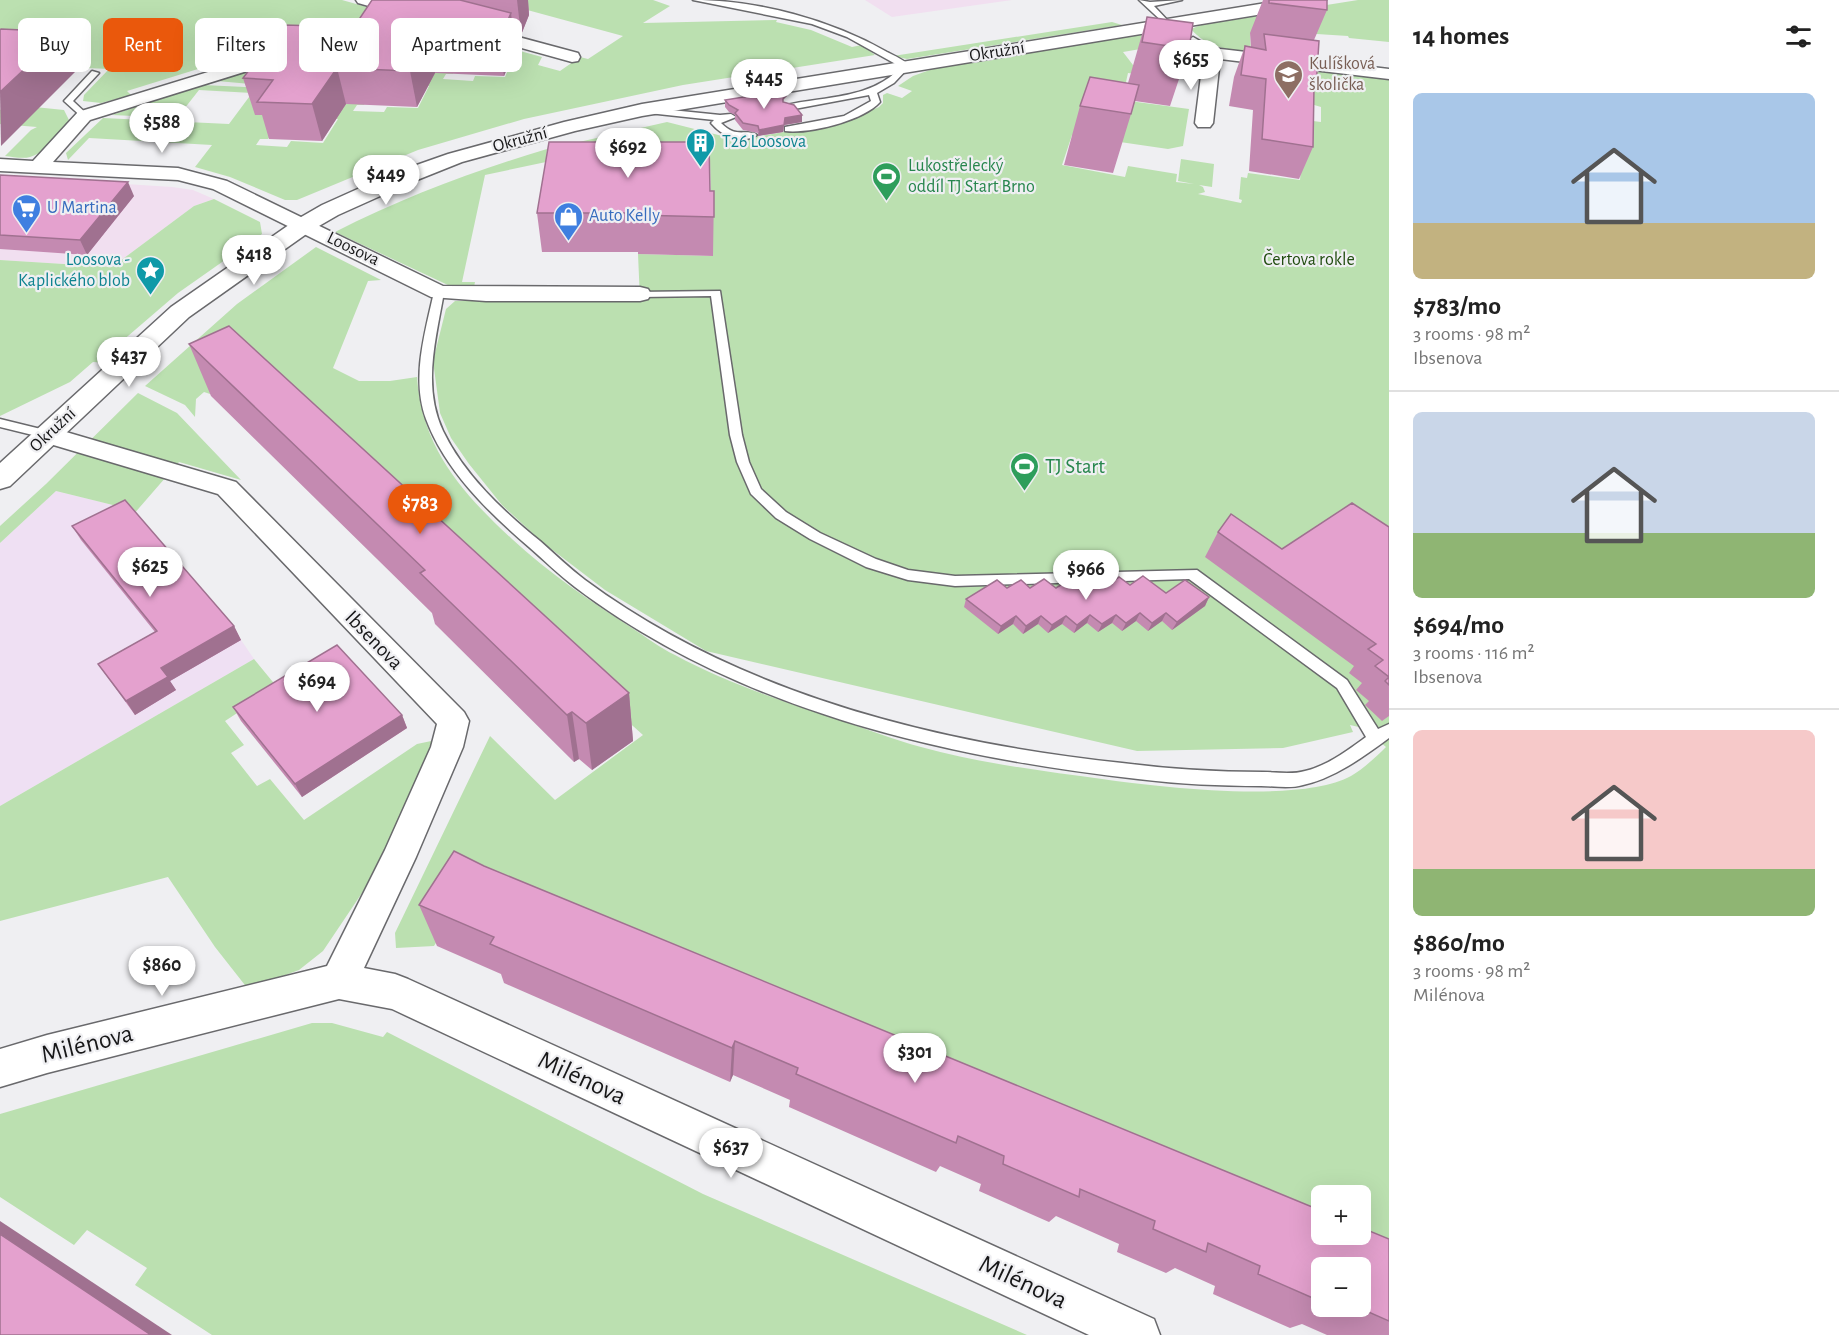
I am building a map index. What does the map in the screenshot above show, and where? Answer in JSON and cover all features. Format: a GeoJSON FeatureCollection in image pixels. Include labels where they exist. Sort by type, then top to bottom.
{"type":"FeatureCollection","features":[{"type":"Feature","properties":{"kind":"street"},"geometry":{"type":"LineString","coordinates":[[364,0],[419,15],[381,23]]}},
{"type":"Feature","properties":{"kind":"street","name":"Okružní"},"geometry":{"type":"LineString","coordinates":[[0,479],[180,312],[304,225],[345,202],[455,158],[571,126],[642,110],[1317,0]]}},
{"type":"Feature","properties":{"kind":"street"},"geometry":{"type":"LineString","coordinates":[[1167,24],[1207,52],[1212,60],[1204,123]]}},
{"type":"Feature","properties":{"kind":"street"},"geometry":{"type":"LineString","coordinates":[[522,43],[572,57]]}},
{"type":"Feature","properties":{"kind":"street"},"geometry":{"type":"LineString","coordinates":[[38,166],[84,116],[299,49]]}},
{"type":"Feature","properties":{"kind":"street"},"geometry":{"type":"LineString","coordinates":[[1207,52],[1389,74]]}},
{"type":"Feature","properties":{"kind":"street","name":"Loosova"},"geometry":{"type":"LineString","coordinates":[[0,165],[178,174],[220,185],[440,292],[640,294]]}},
{"type":"Feature","properties":{"kind":"street","name":"Ibsenova"},"geometry":{"type":"LineString","coordinates":[[49,435],[227,488],[453,721],[447,747],[404,847],[339,981]]}},
{"type":"Feature","properties":{"kind":"street","name":"Milénova"},"geometry":{"type":"LineString","coordinates":[[0,1068],[47,1054],[339,981],[395,992],[1138,1335]]}},
{"type":"Feature","properties":{"kind":"lane"},"geometry":{"type":"LineString","coordinates":[[697,0],[789,16],[848,34],[906,66],[897,77],[872,92],[789,107]]}},
{"type":"Feature","properties":{"kind":"lane"},"geometry":{"type":"LineString","coordinates":[[1145,2],[1178,0]]}},
{"type":"Feature","properties":{"kind":"lane"},"geometry":{"type":"LineString","coordinates":[[1145,2],[1167,24]]}},
{"type":"Feature","properties":{"kind":"lane"},"geometry":{"type":"LineString","coordinates":[[84,116],[68,101],[95,73]]}},
{"type":"Feature","properties":{"kind":"lane"},"geometry":{"type":"LineString","coordinates":[[788,129],[844,118],[864,110],[876,102],[872,92]]}},
{"type":"Feature","properties":{"kind":"lane"},"geometry":{"type":"LineString","coordinates":[[642,110],[720,118],[731,117]]}},
{"type":"Feature","properties":{"kind":"lane"},"geometry":{"type":"LineString","coordinates":[[720,118],[716,123],[723,132],[740,137],[752,135]]}},
{"type":"Feature","properties":{"kind":"lane"},"geometry":{"type":"LineString","coordinates":[[440,292],[426,362],[425,392],[431,416],[442,442],[494,508],[535,547],[600,599],[693,653],[788,694],[912,735],[1020,758],[1131,772],[1213,779],[1302,778],[1347,759],[1382,735],[1342,684],[1192,574],[955,581],[908,575],[871,563],[815,536],[781,515],[756,491],[743,462],[736,435],[716,293],[640,294]]}},
{"type":"Feature","properties":{"kind":"lane"},"geometry":{"type":"LineString","coordinates":[[0,423],[49,435]]}},
{"type":"Feature","properties":{"kind":"shaded area"},"geometry":{"type":"Polygon","coordinates":[[[865,0],[1012,0],[892,17],[865,0]]]}},
{"type":"Feature","properties":{"kind":"shaded area"},"geometry":{"type":"Polygon","coordinates":[[[0,176],[172,187],[193,190],[214,199],[194,206],[112,267],[0,260],[0,176]]]}},
{"type":"Feature","properties":{"kind":"shaded area"},"geometry":{"type":"Polygon","coordinates":[[[56,491],[125,508],[241,640],[254,659],[0,806],[0,543],[56,491]]]}},
{"type":"Feature","properties":{"kind":"green space"},"geometry":{"type":"Polygon","coordinates":[[[0,0],[342,0],[374,9],[368,18],[299,18],[299,38],[287,41],[287,18],[195,18],[195,70],[127,91],[131,95],[101,103],[83,101],[84,95],[106,72],[183,72],[183,18],[103,18],[103,69],[91,68],[91,18],[18,18],[18,65],[0,81],[0,0]]]}},
{"type":"Feature","properties":{"kind":"green space"},"geometry":{"type":"Polygon","coordinates":[[[490,0],[653,0],[670,6],[643,23],[777,20],[776,22],[811,30],[852,47],[862,45],[875,55],[683,85],[524,119],[418,150],[297,200],[285,200],[230,177],[195,167],[212,145],[89,138],[68,160],[66,153],[103,118],[229,124],[252,93],[199,90],[177,118],[112,115],[203,85],[327,91],[217,81],[246,72],[287,72],[287,59],[299,56],[299,72],[379,72],[379,37],[391,35],[391,72],[454,72],[446,74],[443,79],[473,81],[475,76],[505,77],[507,72],[522,72],[522,52],[542,57],[538,65],[560,71],[580,57],[588,59],[623,36],[490,0]],[[378,81],[364,105],[357,105],[353,111],[384,112],[387,107],[418,108],[429,86],[378,81]],[[286,113],[268,139],[260,139],[256,145],[287,147],[291,141],[323,143],[338,119],[286,113]]]}},
{"type":"Feature","properties":{"kind":"green space"},"geometry":{"type":"Polygon","coordinates":[[[1358,0],[1389,0],[1389,42],[1301,33],[1296,30],[1250,33],[1251,52],[1226,49],[1211,44],[1191,29],[1201,25],[1358,0]]]}},
{"type":"Feature","properties":{"kind":"green space"},"geometry":{"type":"Polygon","coordinates":[[[1112,22],[1122,25],[907,59],[893,56],[1112,22]]]}},
{"type":"Feature","properties":{"kind":"green space","name":"Čertova rokle"},"geometry":{"type":"Polygon","coordinates":[[[1147,34],[1181,42],[1123,52],[1145,75],[1128,73],[1122,100],[1189,109],[1183,146],[1168,149],[1072,135],[1062,165],[1125,177],[1128,166],[1177,174],[1176,182],[1194,184],[1178,181],[1181,159],[1214,164],[1212,187],[1199,185],[1205,192],[1198,194],[1241,203],[1242,200],[1239,199],[1241,177],[1247,178],[1248,173],[1300,180],[1305,120],[1321,122],[1321,107],[1304,102],[1313,69],[1389,78],[1389,1264],[1342,1245],[1371,1245],[1371,1185],[1311,1185],[1311,1233],[467,893],[434,946],[396,948],[395,933],[490,736],[555,800],[643,735],[245,378],[210,394],[204,392],[196,399],[195,417],[185,405],[145,386],[237,304],[316,247],[381,280],[368,281],[333,368],[359,381],[390,381],[417,377],[420,402],[436,447],[461,486],[477,504],[512,539],[555,575],[669,652],[735,683],[798,706],[911,744],[988,762],[1127,782],[1229,791],[1299,789],[1328,784],[1351,776],[1386,747],[1363,728],[1350,725],[1353,732],[1283,748],[1137,751],[706,651],[605,590],[542,542],[502,505],[451,438],[440,413],[433,361],[446,309],[455,301],[640,300],[638,254],[713,256],[710,161],[557,147],[667,122],[738,140],[846,121],[879,107],[883,103],[883,95],[887,93],[902,98],[912,91],[898,86],[913,76],[941,66],[1147,34]]]}},
{"type":"Feature","properties":{"kind":"green space"},"geometry":{"type":"Polygon","coordinates":[[[15,105],[64,110],[69,120],[53,142],[36,155],[24,158],[5,156],[31,130],[37,127],[0,124],[0,110],[15,105]]]}},
{"type":"Feature","properties":{"kind":"green space"},"geometry":{"type":"Polygon","coordinates":[[[547,149],[546,162],[485,175],[462,282],[475,282],[474,287],[450,286],[335,232],[387,207],[440,186],[547,149]]]}},
{"type":"Feature","properties":{"kind":"green space"},"geometry":{"type":"Polygon","coordinates":[[[214,199],[260,222],[262,234],[178,293],[114,348],[108,363],[93,362],[70,382],[0,416],[0,260],[112,267],[194,206],[214,199]]]}},
{"type":"Feature","properties":{"kind":"green space"},"geometry":{"type":"Polygon","coordinates":[[[138,393],[177,413],[241,480],[179,462],[133,515],[125,508],[56,491],[0,543],[0,526],[138,393]]]}},
{"type":"Feature","properties":{"kind":"green space"},"geometry":{"type":"Polygon","coordinates":[[[254,659],[277,687],[225,721],[244,745],[231,753],[257,786],[270,779],[304,820],[417,744],[436,740],[419,780],[364,890],[323,951],[299,970],[248,989],[215,947],[168,877],[0,921],[0,806],[254,659]]]}},
{"type":"Feature","properties":{"kind":"green space"},"geometry":{"type":"Polygon","coordinates":[[[312,1023],[332,1023],[383,1037],[387,1032],[703,1194],[1027,1335],[212,1335],[135,1285],[147,1268],[87,1230],[74,1245],[0,1197],[0,1114],[312,1023]]]}},
{"type":"Feature","properties":{"kind":"building"},"geometry":{"type":"Polygon","coordinates":[[[372,0],[460,0],[511,13],[509,18],[391,18],[391,70],[379,70],[379,18],[360,18],[372,0]]]}},
{"type":"Feature","properties":{"kind":"building"},"geometry":{"type":"Polygon","coordinates":[[[1269,0],[1327,0],[1327,10],[1269,3],[1269,0]]]}},
{"type":"Feature","properties":{"kind":"building"},"geometry":{"type":"Polygon","coordinates":[[[1147,17],[1193,23],[1189,49],[1142,42],[1147,17]]]}},
{"type":"Feature","properties":{"kind":"building"},"geometry":{"type":"Polygon","coordinates":[[[287,25],[299,25],[299,72],[334,72],[312,104],[257,102],[273,80],[243,78],[248,72],[287,72],[287,25]]]}},
{"type":"Feature","properties":{"kind":"building"},"geometry":{"type":"Polygon","coordinates":[[[0,30],[18,30],[18,72],[21,72],[0,92],[0,30]]]}},
{"type":"Feature","properties":{"kind":"building"},"geometry":{"type":"Polygon","coordinates":[[[1264,34],[1319,41],[1316,87],[1314,87],[1313,147],[1262,139],[1266,79],[1241,75],[1245,46],[1266,50],[1264,34]]]}},
{"type":"Feature","properties":{"kind":"building"},"geometry":{"type":"Polygon","coordinates":[[[1090,77],[1139,85],[1131,114],[1080,106],[1090,77]]]}},
{"type":"Feature","properties":{"kind":"building"},"geometry":{"type":"Polygon","coordinates":[[[781,91],[786,96],[783,102],[794,105],[802,115],[785,118],[784,125],[759,130],[758,126],[743,123],[735,113],[738,110],[725,100],[781,91]]]}},
{"type":"Feature","properties":{"kind":"building"},"geometry":{"type":"Polygon","coordinates":[[[549,142],[709,142],[710,191],[714,191],[714,217],[636,215],[636,213],[537,213],[549,142]]]}},
{"type":"Feature","properties":{"kind":"building"},"geometry":{"type":"Polygon","coordinates":[[[0,175],[128,182],[80,240],[0,235],[0,175]]]}},
{"type":"Feature","properties":{"kind":"building"},"geometry":{"type":"Polygon","coordinates":[[[229,326],[629,693],[586,723],[572,712],[567,715],[420,573],[425,570],[189,344],[229,326]]]}},
{"type":"Feature","properties":{"kind":"building"},"geometry":{"type":"Polygon","coordinates":[[[125,500],[234,626],[161,668],[168,677],[126,701],[98,664],[157,631],[72,526],[125,500]]]}},
{"type":"Feature","properties":{"kind":"building"},"geometry":{"type":"Polygon","coordinates":[[[1352,503],[1389,527],[1389,677],[1375,666],[1383,660],[1368,649],[1376,644],[1218,532],[1231,514],[1282,549],[1352,503]]]}},
{"type":"Feature","properties":{"kind":"building"},"geometry":{"type":"Polygon","coordinates":[[[1143,576],[1166,593],[1185,580],[1209,597],[1177,622],[1166,613],[1152,623],[1140,613],[1126,623],[1116,615],[1102,624],[1090,615],[1077,625],[1066,616],[1052,625],[1041,616],[1026,626],[1016,616],[1001,626],[966,599],[997,580],[1007,588],[1021,580],[1030,588],[1044,579],[1056,588],[1070,579],[1081,588],[1094,578],[1105,586],[1119,577],[1130,585],[1143,576]]]}},
{"type":"Feature","properties":{"kind":"building"},"geometry":{"type":"Polygon","coordinates":[[[337,645],[402,715],[295,784],[233,707],[337,645]]]}},
{"type":"Feature","properties":{"kind":"building"},"geometry":{"type":"Polygon","coordinates":[[[454,851],[484,866],[1311,1206],[1311,1245],[1371,1245],[1371,1232],[1389,1239],[1389,1321],[1371,1313],[1371,1257],[1311,1257],[1311,1297],[1258,1274],[1260,1266],[1208,1243],[1206,1252],[1153,1229],[1155,1221],[1080,1189],[1079,1197],[1003,1164],[1004,1156],[958,1136],[956,1143],[796,1074],[798,1068],[735,1041],[732,1048],[490,944],[494,937],[419,905],[454,851]]]}},
{"type":"Feature","properties":{"kind":"building"},"geometry":{"type":"Polygon","coordinates":[[[0,1234],[151,1335],[0,1335],[0,1234]]]}},
{"type":"Feature","properties":{"kind":"place","name":"Kulíšková školička"},"geometry":{"type":"Point","coordinates":[1288,100]}},
{"type":"Feature","properties":{"kind":"place","name":"T26 Loosova"},"geometry":{"type":"Point","coordinates":[701,168]}},
{"type":"Feature","properties":{"kind":"place","name":"Lukostřelecký oddíl TJ Start Brno"},"geometry":{"type":"Point","coordinates":[887,202]}},
{"type":"Feature","properties":{"kind":"place","name":"U Martina"},"geometry":{"type":"Point","coordinates":[26,234]}},
{"type":"Feature","properties":{"kind":"place","name":"Auto Kelly"},"geometry":{"type":"Point","coordinates":[568,242]}},
{"type":"Feature","properties":{"kind":"place","name":"Loosova - Kaplického blob"},"geometry":{"type":"Point","coordinates":[151,296]}},
{"type":"Feature","properties":{"kind":"place","name":"TJ Start"},"geometry":{"type":"Point","coordinates":[1024,492]}}]}
